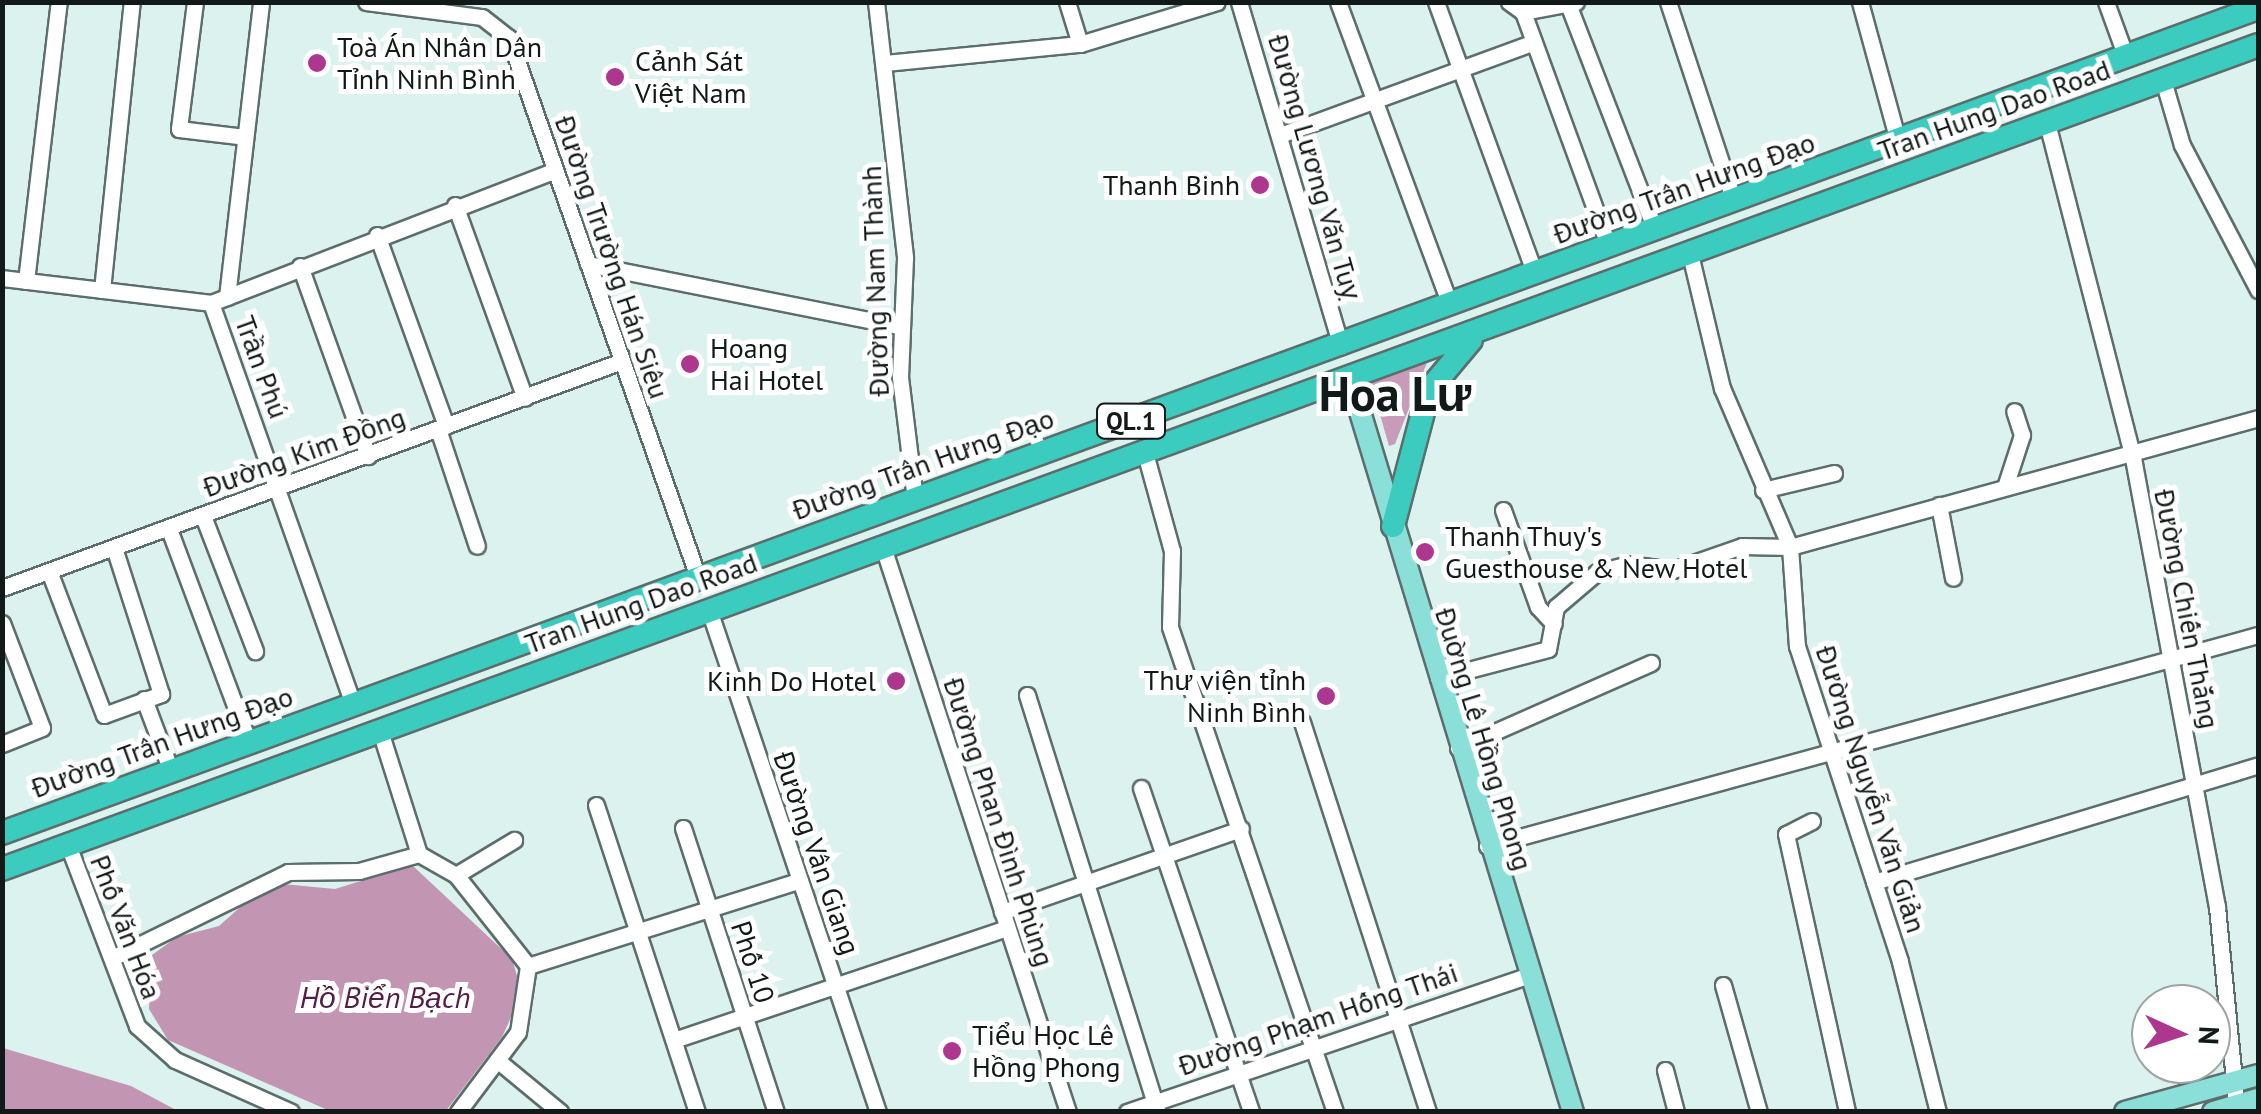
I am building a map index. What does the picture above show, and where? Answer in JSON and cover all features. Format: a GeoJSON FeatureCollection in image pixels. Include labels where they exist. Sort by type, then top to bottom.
{"type":"FeatureCollection","features":[{"type":"Feature","properties":{"kind":"highway","name":"Đường Trân Hưng Đạo"},"geometry":{"type":"LineString","coordinates":[[2,833],[2258,8]]}},
{"type":"Feature","properties":{"kind":"highway","name":"Tran Hung Dao Road"},"geometry":{"type":"LineString","coordinates":[[2,869],[1350,380],[2258,45]]}},
{"type":"Feature","properties":{"kind":"highway"},"geometry":{"type":"LineString","coordinates":[[1393,526],[1429,390],[1484,329]]}},
{"type":"Feature","properties":{"kind":"highway"},"geometry":{"type":"LineString","coordinates":[[1341,346],[1350,380]]}},
{"type":"Feature","properties":{"kind":"highway"},"geometry":{"type":"LineString","coordinates":[[698,577],[709,610]]}},
{"type":"Feature","properties":{"kind":"highway"},"geometry":{"type":"LineString","coordinates":[[353,704],[372,734]]}},
{"type":"Feature","properties":{"kind":"main road","name":"Đuờng Lê Hồng Phong"},"geometry":{"type":"LineString","coordinates":[[1350,380],[1526,976],[1573,1112]]}},
{"type":"Feature","properties":{"kind":"main road"},"geometry":{"type":"LineString","coordinates":[[2125,1112],[2258,1075]]}},
{"type":"Feature","properties":{"kind":"main road"},"geometry":{"type":"LineString","coordinates":[[2213,1112],[2258,1099]]}},
{"type":"Feature","properties":{"kind":"street"},"geometry":{"type":"LineString","coordinates":[[26,281],[60,2]]}},
{"type":"Feature","properties":{"kind":"street"},"geometry":{"type":"LineString","coordinates":[[102,290],[132,2]]}},
{"type":"Feature","properties":{"kind":"street"},"geometry":{"type":"LineString","coordinates":[[196,2],[180,128],[246,137]]}},
{"type":"Feature","properties":{"kind":"street"},"geometry":{"type":"LineString","coordinates":[[219,300],[246,137],[262,2]]}},
{"type":"Feature","properties":{"kind":"street","name":"Đường Trường Hán Siêu"},"geometry":{"type":"LineString","coordinates":[[366,2],[482,10],[508,38],[698,577]]}},
{"type":"Feature","properties":{"kind":"street","name":"Đường Nam Thành"},"geometry":{"type":"LineString","coordinates":[[876,2],[905,258],[902,326],[915,499]]}},
{"type":"Feature","properties":{"kind":"street"},"geometry":{"type":"LineString","coordinates":[[1067,2],[1080,44]]}},
{"type":"Feature","properties":{"kind":"street"},"geometry":{"type":"LineString","coordinates":[[1148,2],[1153,22]]}},
{"type":"Feature","properties":{"kind":"street"},"geometry":{"type":"LineString","coordinates":[[885,63],[1080,44],[1217,2]]}},
{"type":"Feature","properties":{"kind":"street","name":"Đường Lương Văn Tuỵ"},"geometry":{"type":"LineString","coordinates":[[1239,2],[1282,134],[1341,346]]}},
{"type":"Feature","properties":{"kind":"street"},"geometry":{"type":"LineString","coordinates":[[1338,2],[1450,306]]}},
{"type":"Feature","properties":{"kind":"street"},"geometry":{"type":"LineString","coordinates":[[1436,2],[1535,274]]}},
{"type":"Feature","properties":{"kind":"street"},"geometry":{"type":"LineString","coordinates":[[1668,2],[1734,201]]}},
{"type":"Feature","properties":{"kind":"street"},"geometry":{"type":"LineString","coordinates":[[1860,2],[1898,141]]}},
{"type":"Feature","properties":{"kind":"street"},"geometry":{"type":"LineString","coordinates":[[2106,2],[2126,57]]}},
{"type":"Feature","properties":{"kind":"street"},"geometry":{"type":"LineString","coordinates":[[1609,248],[1534,42],[1516,8],[1572,4],[1655,230]]}},
{"type":"Feature","properties":{"kind":"street"},"geometry":{"type":"LineString","coordinates":[[1282,134],[1534,42]]}},
{"type":"Feature","properties":{"kind":"street"},"geometry":{"type":"LineString","coordinates":[[2162,80],[2182,145],[2258,290]]}},
{"type":"Feature","properties":{"kind":"street","name":"Đường Chiến Thắng"},"geometry":{"type":"LineString","coordinates":[[2046,122],[2133,458],[2195,785],[2237,1081],[2237,1108]]}},
{"type":"Feature","properties":{"kind":"street"},"geometry":{"type":"LineString","coordinates":[[219,300],[455,205],[555,170]]}},
{"type":"Feature","properties":{"kind":"street"},"geometry":{"type":"LineString","coordinates":[[455,205],[525,398]]}},
{"type":"Feature","properties":{"kind":"street"},"geometry":{"type":"LineString","coordinates":[[377,236],[477,546]]}},
{"type":"Feature","properties":{"kind":"street","name":"Đường Nguyễn Văn Giản"},"geometry":{"type":"LineString","coordinates":[[1690,254],[1722,388],[1790,547],[1797,646],[1874,882],[1938,1112]]}},
{"type":"Feature","properties":{"kind":"street"},"geometry":{"type":"LineString","coordinates":[[588,264],[902,326]]}},
{"type":"Feature","properties":{"kind":"street"},"geometry":{"type":"LineString","coordinates":[[300,266],[368,456]]}},
{"type":"Feature","properties":{"kind":"street","name":"Trần Phú"},"geometry":{"type":"LineString","coordinates":[[2,278],[219,300],[353,704]]}},
{"type":"Feature","properties":{"kind":"street","name":"Đường Kim Đồng"},"geometry":{"type":"LineString","coordinates":[[2,588],[622,361]]}},
{"type":"Feature","properties":{"kind":"street"},"geometry":{"type":"LineString","coordinates":[[2005,487],[2022,434],[2014,411]]}},
{"type":"Feature","properties":{"kind":"street"},"geometry":{"type":"LineString","coordinates":[[1438,678],[1548,649],[1556,608],[1597,572],[1628,564],[1673,570],[1742,546],[1790,547],[1939,504],[2133,458],[2258,418]]}},
{"type":"Feature","properties":{"kind":"street"},"geometry":{"type":"LineString","coordinates":[[1144,453],[1172,551],[1170,626],[1335,1112]]}},
{"type":"Feature","properties":{"kind":"street"},"geometry":{"type":"LineString","coordinates":[[1763,490],[1834,473]]}},
{"type":"Feature","properties":{"kind":"street"},"geometry":{"type":"LineString","coordinates":[[1939,504],[1953,578]]}},
{"type":"Feature","properties":{"kind":"street"},"geometry":{"type":"LineString","coordinates":[[1503,510],[1554,624]]}},
{"type":"Feature","properties":{"kind":"street"},"geometry":{"type":"LineString","coordinates":[[203,516],[255,651]]}},
{"type":"Feature","properties":{"kind":"street"},"geometry":{"type":"LineString","coordinates":[[168,529],[249,743]]}},
{"type":"Feature","properties":{"kind":"street","name":"Đường Phan Đình Phùng"},"geometry":{"type":"LineString","coordinates":[[883,547],[1068,1112]]}},
{"type":"Feature","properties":{"kind":"street"},"geometry":{"type":"LineString","coordinates":[[49,571],[104,715],[161,694],[114,548]]}},
{"type":"Feature","properties":{"kind":"street","name":"Đường Vân Giang"},"geometry":{"type":"LineString","coordinates":[[709,610],[878,1112]]}},
{"type":"Feature","properties":{"kind":"street"},"geometry":{"type":"LineString","coordinates":[[2,623],[42,728],[2,744]]}},
{"type":"Feature","properties":{"kind":"street"},"geometry":{"type":"LineString","coordinates":[[1487,846],[1830,747],[2258,635]]}},
{"type":"Feature","properties":{"kind":"street"},"geometry":{"type":"LineString","coordinates":[[1458,748],[1651,663]]}},
{"type":"Feature","properties":{"kind":"street"},"geometry":{"type":"LineString","coordinates":[[1027,695],[1082,885],[1156,1106]]}},
{"type":"Feature","properties":{"kind":"street"},"geometry":{"type":"LineString","coordinates":[[144,699],[171,771]]}},
{"type":"Feature","properties":{"kind":"street"},"geometry":{"type":"LineString","coordinates":[[1302,722],[1428,1112]]}},
{"type":"Feature","properties":{"kind":"street"},"geometry":{"type":"LineString","coordinates":[[372,734],[419,854],[456,874],[528,966],[530,998],[497,1060],[458,1112]]}},
{"type":"Feature","properties":{"kind":"street"},"geometry":{"type":"LineString","coordinates":[[1874,882],[2258,765]]}},
{"type":"Feature","properties":{"kind":"street"},"geometry":{"type":"LineString","coordinates":[[1141,788],[1251,1112]]}},
{"type":"Feature","properties":{"kind":"street"},"geometry":{"type":"LineString","coordinates":[[596,805],[697,1112]]}},
{"type":"Feature","properties":{"kind":"street"},"geometry":{"type":"LineString","coordinates":[[1812,821],[1786,834],[1847,1112]]}},
{"type":"Feature","properties":{"kind":"street","name":"Phố 10"},"geometry":{"type":"LineString","coordinates":[[683,828],[776,1112]]}},
{"type":"Feature","properties":{"kind":"street"},"geometry":{"type":"LineString","coordinates":[[1002,912],[1241,829]]}},
{"type":"Feature","properties":{"kind":"street"},"geometry":{"type":"LineString","coordinates":[[456,874],[514,840]]}},
{"type":"Feature","properties":{"kind":"street","name":"Phố Văn Hóa"},"geometry":{"type":"LineString","coordinates":[[68,845],[137,1026],[175,1060],[291,1112]]}},
{"type":"Feature","properties":{"kind":"street"},"geometry":{"type":"LineString","coordinates":[[112,958],[288,872],[359,871],[419,854]]}},
{"type":"Feature","properties":{"kind":"street"},"geometry":{"type":"LineString","coordinates":[[528,966],[800,880]]}},
{"type":"Feature","properties":{"kind":"street"},"geometry":{"type":"LineString","coordinates":[[674,1040],[1007,928]]}},
{"type":"Feature","properties":{"kind":"street","name":"Đường Phạm Hống Thái"},"geometry":{"type":"LineString","coordinates":[[1126,1112],[1156,1106],[1238,1073],[1526,976]]}},
{"type":"Feature","properties":{"kind":"street"},"geometry":{"type":"LineString","coordinates":[[1723,985],[1759,1112]]}},
{"type":"Feature","properties":{"kind":"street"},"geometry":{"type":"LineString","coordinates":[[497,1060],[560,1112]]}},
{"type":"Feature","properties":{"kind":"street"},"geometry":{"type":"LineString","coordinates":[[1665,1070],[1676,1112]]}},
{"type":"Feature","properties":{"kind":"shaded area"},"geometry":{"type":"Polygon","coordinates":[[[1428,360],[1395,444],[1389,446],[1371,383],[1428,360]]]}},
{"type":"Feature","properties":{"kind":"water","name":"Hồ Biển Bạch"},"geometry":{"type":"Polygon","coordinates":[[[412,865],[512,959],[522,993],[502,1037],[445,1112],[330,1111],[168,1040],[149,1009],[152,955],[177,937],[219,926],[256,893],[283,884],[335,889],[412,865]]]}},
{"type":"Feature","properties":{"kind":"water"},"geometry":{"type":"Polygon","coordinates":[[[3,1048],[131,1086],[178,1111],[3,1111],[3,1048]]]}},
{"type":"Feature","properties":{"kind":"place","name":"Toà Án Nhân Dân Tỉnh Ninh Bình"},"geometry":{"type":"Point","coordinates":[317,63]}},
{"type":"Feature","properties":{"kind":"place","name":"Cảnh Sát Việt Nam"},"geometry":{"type":"Point","coordinates":[615,77]}},
{"type":"Feature","properties":{"kind":"place","name":"Thanh Binh"},"geometry":{"type":"Point","coordinates":[1260,185]}},
{"type":"Feature","properties":{"kind":"place","name":"Hoang Hai Hotel"},"geometry":{"type":"Point","coordinates":[690,364]}},
{"type":"Feature","properties":{"kind":"place","name":"Thanh Thuy's Guesthouse & New Hotel"},"geometry":{"type":"Point","coordinates":[1425,552]}},
{"type":"Feature","properties":{"kind":"place","name":"Kinh Do Hotel"},"geometry":{"type":"Point","coordinates":[896,681]}},
{"type":"Feature","properties":{"kind":"place","name":"Thư viện tỉnh Ninh Bình"},"geometry":{"type":"Point","coordinates":[1326,696]}},
{"type":"Feature","properties":{"kind":"place","name":"Tiểu Học Lê Hồng Phong"},"geometry":{"type":"Point","coordinates":[952,1051]}},
{"type":"Feature","properties":{"kind":"district","name":"Hoa Lư"},"geometry":{"type":"Point","coordinates":[1395,394]}}]}
